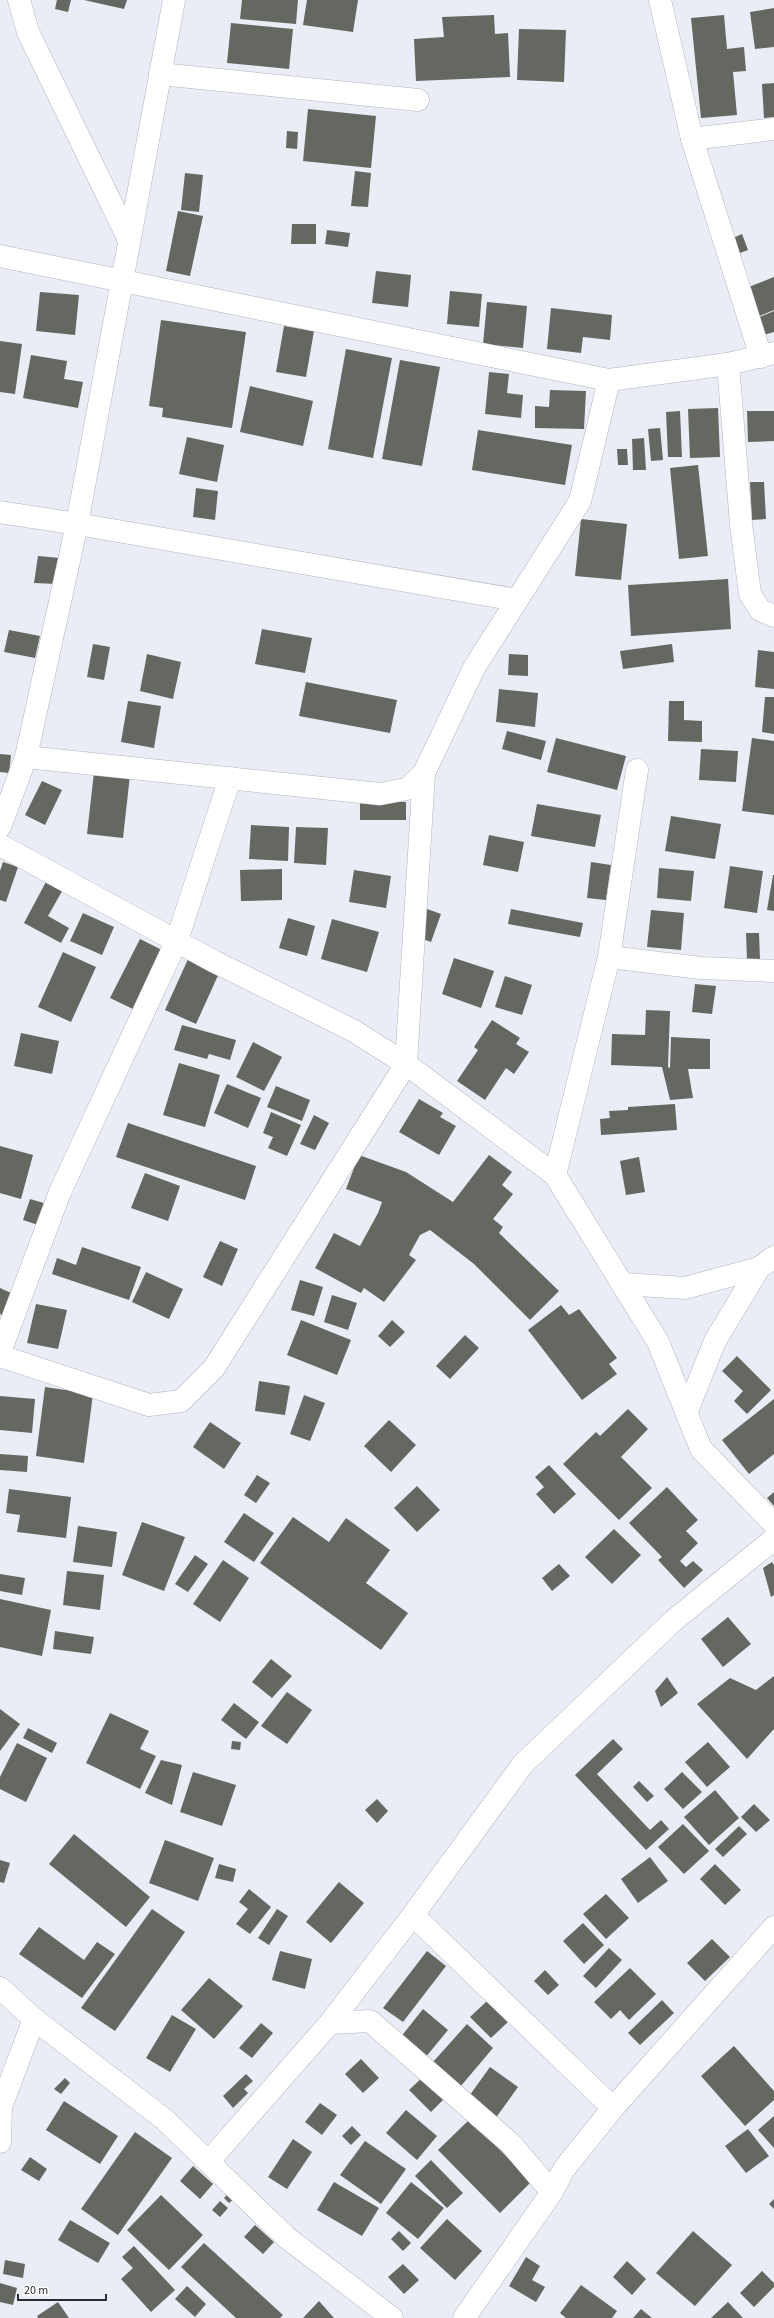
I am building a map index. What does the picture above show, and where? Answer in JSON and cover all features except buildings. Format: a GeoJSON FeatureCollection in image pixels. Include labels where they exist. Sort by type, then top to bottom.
{"type":"FeatureCollection","features":[{"type":"Feature","properties":{"kind":"street"},"geometry":{"type":"LineString","coordinates":[[19,0],[28,32],[129,240]]}},
{"type":"Feature","properties":{"kind":"street"},"geometry":{"type":"LineString","coordinates":[[0,827],[8,781],[26,757],[77,524],[174,0]]}},
{"type":"Feature","properties":{"kind":"street"},"geometry":{"type":"LineString","coordinates":[[0,256],[609,380],[728,364],[768,355],[692,139],[660,0]]}},
{"type":"Feature","properties":{"kind":"street"},"geometry":{"type":"LineString","coordinates":[[160,74],[418,100]]}},
{"type":"Feature","properties":{"kind":"street"},"geometry":{"type":"LineString","coordinates":[[692,139],[774,129]]}},
{"type":"Feature","properties":{"kind":"street"},"geometry":{"type":"LineString","coordinates":[[728,364],[741,524],[750,594],[760,610],[774,616]]}},
{"type":"Feature","properties":{"kind":"street"},"geometry":{"type":"LineString","coordinates":[[26,757],[380,794],[407,789],[424,773],[474,668],[580,501],[609,380]]}},
{"type":"Feature","properties":{"kind":"street"},"geometry":{"type":"LineString","coordinates":[[0,512],[517,600]]}},
{"type":"Feature","properties":{"kind":"street"},"geometry":{"type":"LineString","coordinates":[[556,1175],[610,957],[637,770]]}},
{"type":"Feature","properties":{"kind":"street"},"geometry":{"type":"LineString","coordinates":[[0,1356],[149,1405],[181,1401],[214,1368],[406,1064],[424,773]]}},
{"type":"Feature","properties":{"kind":"street"},"geometry":{"type":"LineString","coordinates":[[0,1352],[60,1192],[177,940],[230,778]]}},
{"type":"Feature","properties":{"kind":"street"},"geometry":{"type":"LineString","coordinates":[[0,845],[215,962],[354,1031],[406,1064],[556,1175],[658,1342],[701,1449],[774,1524]]}},
{"type":"Feature","properties":{"kind":"street"},"geometry":{"type":"LineString","coordinates":[[610,957],[701,968],[774,971]]}},
{"type":"Feature","properties":{"kind":"street"},"geometry":{"type":"LineString","coordinates":[[622,1284],[685,1288],[767,1262]]}},
{"type":"Feature","properties":{"kind":"street"},"geometry":{"type":"LineString","coordinates":[[687,1411],[715,1341],[767,1262]]}},
{"type":"Feature","properties":{"kind":"street"},"geometry":{"type":"LineString","coordinates":[[209,2161],[330,2024],[413,1915],[523,1764],[673,1621],[774,1539]]}},
{"type":"Feature","properties":{"kind":"street"},"geometry":{"type":"LineString","coordinates":[[413,1915],[613,2108]]}},
{"type":"Feature","properties":{"kind":"street"},"geometry":{"type":"LineString","coordinates":[[464,2318],[552,2192],[564,2169],[613,2108],[774,1927]]}},
{"type":"Feature","properties":{"kind":"street"},"geometry":{"type":"LineString","coordinates":[[0,1988],[34,2019],[164,2119],[286,2237],[386,2316]]}},
{"type":"Feature","properties":{"kind":"street"},"geometry":{"type":"LineString","coordinates":[[0,2142],[0,2107],[34,2019]]}},
{"type":"Feature","properties":{"kind":"street"},"geometry":{"type":"LineString","coordinates":[[330,2024],[370,2021],[511,2144],[552,2192]]}}]}
